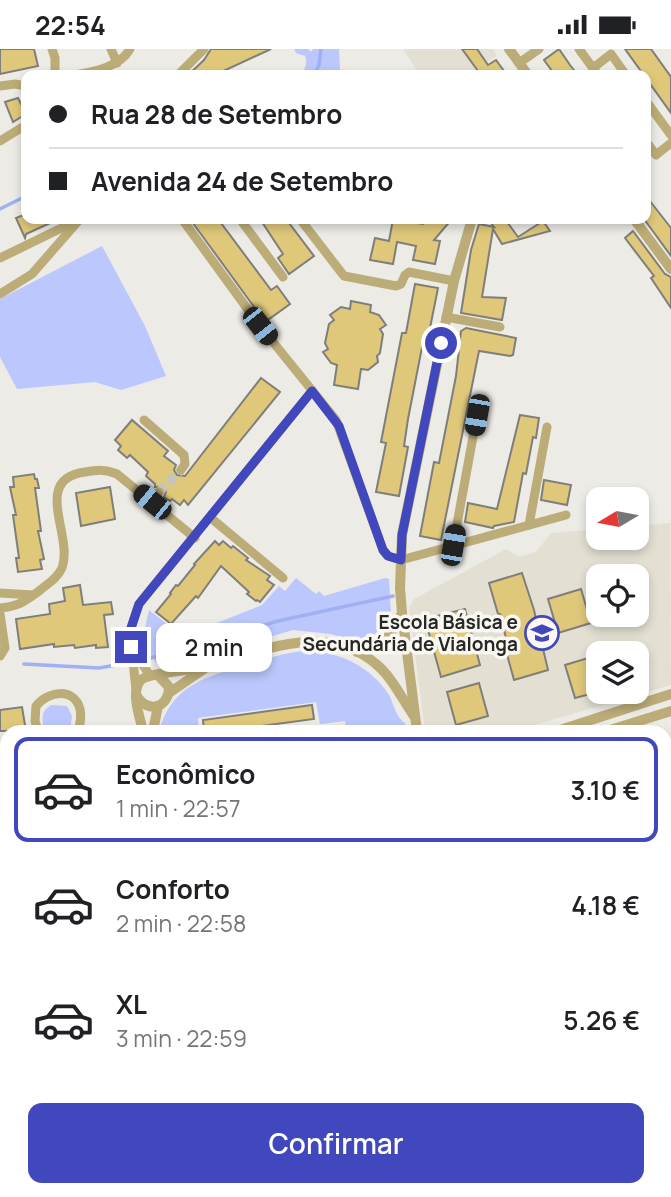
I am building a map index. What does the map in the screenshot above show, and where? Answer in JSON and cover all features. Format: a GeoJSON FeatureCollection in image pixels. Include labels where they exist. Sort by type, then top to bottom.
{"type":"FeatureCollection","features":[{"type":"Feature","properties":{"kind":"street"},"geometry":{"type":"LineString","coordinates":[[52,49],[55,70]]}},
{"type":"Feature","properties":{"kind":"street"},"geometry":{"type":"LineString","coordinates":[[111,49],[117,63]]}},
{"type":"Feature","properties":{"kind":"street"},"geometry":{"type":"LineString","coordinates":[[92,70],[117,63],[130,49]]}},
{"type":"Feature","properties":{"kind":"street"},"geometry":{"type":"LineString","coordinates":[[183,70],[204,49]]}},
{"type":"Feature","properties":{"kind":"street"},"geometry":{"type":"LineString","coordinates":[[509,49],[524,70]]}},
{"type":"Feature","properties":{"kind":"street"},"geometry":{"type":"LineString","coordinates":[[519,63],[540,49]]}},
{"type":"Feature","properties":{"kind":"street"},"geometry":{"type":"LineString","coordinates":[[579,49],[594,70]]}},
{"type":"Feature","properties":{"kind":"street"},"geometry":{"type":"LineString","coordinates":[[597,70],[611,54],[622,70]]}},
{"type":"Feature","properties":{"kind":"street"},"geometry":{"type":"LineString","coordinates":[[0,86],[21,84]]}},
{"type":"Feature","properties":{"kind":"street"},"geometry":{"type":"LineString","coordinates":[[651,108],[671,135]]}},
{"type":"Feature","properties":{"kind":"street"},"geometry":{"type":"LineString","coordinates":[[0,141],[21,128]]}},
{"type":"Feature","properties":{"kind":"street"},"geometry":{"type":"LineString","coordinates":[[651,148],[656,155],[671,143]]}},
{"type":"Feature","properties":{"kind":"street"},"geometry":{"type":"LineString","coordinates":[[0,258],[70,224]]}},
{"type":"Feature","properties":{"kind":"street"},"geometry":{"type":"LineString","coordinates":[[0,294],[32,274],[76,224]]}},
{"type":"Feature","properties":{"kind":"street"},"geometry":{"type":"LineString","coordinates":[[186,224],[255,321],[339,426],[383,550],[388,556],[401,560],[566,515]]}},
{"type":"Feature","properties":{"kind":"street"},"geometry":{"type":"LineString","coordinates":[[244,224],[283,277]]}},
{"type":"Feature","properties":{"kind":"street"},"geometry":{"type":"LineString","coordinates":[[304,224],[344,276],[396,286],[401,284],[409,272],[454,281]]}},
{"type":"Feature","properties":{"kind":"street"},"geometry":{"type":"LineString","coordinates":[[416,725],[402,613],[402,535],[446,317],[471,224]]}},
{"type":"Feature","properties":{"kind":"street"},"geometry":{"type":"LineString","coordinates":[[638,224],[671,269]]}},
{"type":"Feature","properties":{"kind":"street"},"geometry":{"type":"LineString","coordinates":[[446,317],[500,327]]}},
{"type":"Feature","properties":{"kind":"street"},"geometry":{"type":"LineString","coordinates":[[142,725],[130,631],[139,604],[312,391]]}},
{"type":"Feature","properties":{"kind":"street"},"geometry":{"type":"LineString","coordinates":[[453,545],[477,415]]}},
{"type":"Feature","properties":{"kind":"street"},"geometry":{"type":"LineString","coordinates":[[144,420],[184,455],[185,464],[181,470]]}},
{"type":"Feature","properties":{"kind":"street"},"geometry":{"type":"LineString","coordinates":[[530,525],[547,427]]}},
{"type":"Feature","properties":{"kind":"street"},"geometry":{"type":"LineString","coordinates":[[0,656],[5,648],[0,611],[19,605],[33,595],[54,579],[62,566],[57,496],[68,475],[107,470],[117,474],[195,538]]}},
{"type":"Feature","properties":{"kind":"street"},"geometry":{"type":"LineString","coordinates":[[152,502],[159,492]]}},
{"type":"Feature","properties":{"kind":"street"},"geometry":{"type":"LineString","coordinates":[[211,518],[283,577]]}},
{"type":"Feature","properties":{"kind":"street"},"geometry":{"type":"LineString","coordinates":[[0,593],[33,595]]}},
{"type":"Feature","properties":{"kind":"street"},"geometry":{"type":"LineString","coordinates":[[357,652],[386,640],[402,613]]}},
{"type":"Feature","properties":{"kind":"street"},"geometry":{"type":"LineString","coordinates":[[136,693],[139,681],[153,675],[206,667],[237,656],[302,641],[330,644],[357,652],[374,662],[415,718]]}},
{"type":"Feature","properties":{"kind":"street"},"geometry":{"type":"LineString","coordinates":[[131,647],[153,675],[166,682],[169,693]]}},
{"type":"Feature","properties":{"kind":"street"},"geometry":{"type":"LineString","coordinates":[[136,693],[147,706],[158,706],[163,704],[169,693],[206,667]]}},
{"type":"Feature","properties":{"kind":"street"},"geometry":{"type":"LineString","coordinates":[[37,725],[36,706],[47,695],[56,693],[69,696],[79,706],[80,725]]}},
{"type":"Feature","properties":{"kind":"street"},"geometry":{"type":"LineString","coordinates":[[575,725],[671,694]]}},
{"type":"Feature","properties":{"kind":"street"},"geometry":{"type":"LineString","coordinates":[[154,725],[158,706]]}},
{"type":"Feature","properties":{"kind":"street"},"geometry":{"type":"LineString","coordinates":[[626,725],[671,711]]}},
{"type":"Feature","properties":{"kind":"shaded area"},"geometry":{"type":"Polygon","coordinates":[[[294,49],[308,49],[311,52],[313,49],[339,49],[340,70],[303,70],[306,66],[305,56],[296,53],[294,49]]]}},
{"type":"Feature","properties":{"kind":"shaded area"},"geometry":{"type":"Polygon","coordinates":[[[403,49],[493,49],[497,56],[473,70],[417,70],[403,49]]]}},
{"type":"Feature","properties":{"kind":"shaded area"},"geometry":{"type":"Polygon","coordinates":[[[102,246],[145,326],[166,376],[121,390],[95,382],[17,389],[0,357],[0,299],[102,246]]]}},
{"type":"Feature","properties":{"kind":"shaded area","name":"Escola Básica e Secundária de Vialonga"},"geometry":{"type":"Polygon","coordinates":[[[670,523],[671,685],[649,691],[649,641],[586,641],[586,704],[606,704],[534,725],[424,725],[409,608],[414,599],[506,549],[519,557],[536,552],[551,533],[586,530],[586,550],[649,550],[649,525],[670,523]]]}},
{"type":"Feature","properties":{"kind":"shaded area"},"geometry":{"type":"Polygon","coordinates":[[[296,578],[316,594],[319,591],[324,596],[389,579],[391,615],[381,631],[360,641],[293,630],[187,664],[159,666],[146,646],[149,610],[172,628],[214,624],[262,605],[279,586],[285,591],[296,578]]]}},
{"type":"Feature","properties":{"kind":"shaded area"},"geometry":{"type":"Polygon","coordinates":[[[294,652],[321,652],[344,658],[365,669],[382,685],[406,725],[345,725],[345,721],[320,724],[316,702],[198,718],[199,725],[161,725],[173,702],[194,684],[220,673],[294,652]]]}},
{"type":"Feature","properties":{"kind":"shaded area"},"geometry":{"type":"Polygon","coordinates":[[[51,705],[67,706],[72,716],[71,725],[43,725],[43,713],[51,705]]]}},
{"type":"Feature","properties":{"kind":"building"},"geometry":{"type":"Polygon","coordinates":[[[0,49],[34,49],[38,66],[0,74],[0,49]]]}},
{"type":"Feature","properties":{"kind":"building"},"geometry":{"type":"Polygon","coordinates":[[[211,49],[271,49],[226,70],[193,70],[211,49]]]}},
{"type":"Feature","properties":{"kind":"building"},"geometry":{"type":"Polygon","coordinates":[[[462,49],[477,49],[488,65],[496,60],[503,70],[477,70],[462,49]]]}},
{"type":"Feature","properties":{"kind":"building"},"geometry":{"type":"Polygon","coordinates":[[[559,49],[574,70],[551,70],[544,60],[559,49]]]}},
{"type":"Feature","properties":{"kind":"building"},"geometry":{"type":"Polygon","coordinates":[[[625,49],[651,49],[671,77],[671,113],[651,85],[651,70],[640,70],[625,49]]]}},
{"type":"Feature","properties":{"kind":"building"},"geometry":{"type":"Polygon","coordinates":[[[18,98],[21,117],[13,122],[5,102],[18,98]]]}},
{"type":"Feature","properties":{"kind":"building"},"geometry":{"type":"Polygon","coordinates":[[[651,202],[671,228],[671,256],[648,224],[651,224],[651,202]]]}},
{"type":"Feature","properties":{"kind":"building"},"geometry":{"type":"Polygon","coordinates":[[[21,216],[21,224],[48,224],[26,234],[25,238],[16,218],[21,216]]]}},
{"type":"Feature","properties":{"kind":"building"},"geometry":{"type":"Polygon","coordinates":[[[194,224],[222,224],[271,290],[277,286],[290,304],[265,322],[194,224]]]}},
{"type":"Feature","properties":{"kind":"building"},"geometry":{"type":"Polygon","coordinates":[[[263,224],[290,224],[314,256],[289,274],[278,258],[283,254],[263,224]]]}},
{"type":"Feature","properties":{"kind":"building"},"geometry":{"type":"Polygon","coordinates":[[[392,224],[448,224],[434,240],[440,241],[435,264],[413,260],[416,246],[397,242],[393,264],[370,260],[375,238],[389,241],[392,224]]]}},
{"type":"Feature","properties":{"kind":"building"},"geometry":{"type":"Polygon","coordinates":[[[479,224],[494,227],[492,224],[509,224],[518,237],[538,224],[545,224],[550,231],[502,244],[493,229],[482,297],[506,298],[502,320],[461,313],[471,250],[479,224]]]}},
{"type":"Feature","properties":{"kind":"building"},"geometry":{"type":"Polygon","coordinates":[[[633,231],[665,274],[671,277],[671,308],[651,278],[654,276],[625,238],[633,231]]]}},
{"type":"Feature","properties":{"kind":"building"},"geometry":{"type":"Polygon","coordinates":[[[415,284],[438,288],[428,338],[424,337],[408,419],[404,446],[408,447],[399,496],[376,492],[386,443],[381,442],[402,333],[406,333],[415,284]]]}},
{"type":"Feature","properties":{"kind":"building"},"geometry":{"type":"Polygon","coordinates":[[[351,301],[371,305],[370,312],[379,315],[386,325],[380,329],[383,334],[378,362],[368,370],[361,369],[358,389],[334,385],[337,365],[331,363],[323,352],[328,349],[325,343],[329,324],[334,320],[330,315],[341,307],[350,309],[351,301]]]}},
{"type":"Feature","properties":{"kind":"building"},"geometry":{"type":"Polygon","coordinates":[[[466,328],[516,338],[513,355],[479,351],[441,540],[420,536],[434,462],[439,463],[456,376],[461,331],[466,328]]]}},
{"type":"Feature","properties":{"kind":"building"},"geometry":{"type":"Polygon","coordinates":[[[261,378],[280,392],[188,505],[184,500],[180,505],[164,497],[164,487],[155,487],[146,476],[148,472],[130,455],[127,458],[118,450],[121,446],[115,440],[132,420],[168,451],[164,456],[176,465],[174,470],[177,475],[185,476],[261,378]]]}},
{"type":"Feature","properties":{"kind":"building"},"geometry":{"type":"Polygon","coordinates":[[[520,415],[539,418],[526,474],[523,473],[514,522],[493,528],[465,522],[468,503],[497,509],[520,415]]]}},
{"type":"Feature","properties":{"kind":"building"},"geometry":{"type":"Polygon","coordinates":[[[34,474],[39,488],[35,488],[41,531],[38,531],[44,559],[40,560],[42,569],[18,572],[16,558],[19,558],[13,515],[16,515],[10,487],[14,487],[13,477],[34,474]]]}},
{"type":"Feature","properties":{"kind":"building"},"geometry":{"type":"Polygon","coordinates":[[[544,480],[571,485],[567,505],[541,500],[544,480]]]}},
{"type":"Feature","properties":{"kind":"building"},"geometry":{"type":"Polygon","coordinates":[[[110,487],[115,519],[81,526],[76,493],[110,487]]]}},
{"type":"Feature","properties":{"kind":"building"},"geometry":{"type":"Polygon","coordinates":[[[215,541],[219,545],[223,541],[231,548],[233,546],[248,558],[246,560],[270,576],[267,580],[274,585],[260,602],[256,601],[221,566],[198,598],[196,596],[171,624],[156,612],[215,541]]]}},
{"type":"Feature","properties":{"kind":"building"},"geometry":{"type":"Polygon","coordinates":[[[522,573],[548,670],[514,680],[500,614],[489,583],[522,573]]]}},
{"type":"Feature","properties":{"kind":"building"},"geometry":{"type":"Polygon","coordinates":[[[80,585],[83,605],[111,602],[113,614],[104,615],[108,647],[54,647],[54,644],[20,649],[16,619],[50,614],[49,604],[65,601],[63,588],[80,585]]]}},
{"type":"Feature","properties":{"kind":"building"},"geometry":{"type":"Polygon","coordinates":[[[581,589],[586,606],[586,625],[558,633],[548,599],[581,589]]]}},
{"type":"Feature","properties":{"kind":"building"},"geometry":{"type":"Polygon","coordinates":[[[465,609],[480,665],[441,677],[425,619],[465,609]]]}},
{"type":"Feature","properties":{"kind":"building"},"geometry":{"type":"Polygon","coordinates":[[[586,659],[586,695],[575,698],[565,665],[586,659]]]}},
{"type":"Feature","properties":{"kind":"building"},"geometry":{"type":"Polygon","coordinates":[[[479,683],[488,716],[456,725],[447,692],[479,683]]]}},
{"type":"Feature","properties":{"kind":"building"},"geometry":{"type":"Polygon","coordinates":[[[312,705],[314,719],[269,725],[203,725],[203,720],[312,705]]]}},
{"type":"Feature","properties":{"kind":"building"},"geometry":{"type":"Polygon","coordinates":[[[22,707],[25,725],[0,725],[0,710],[22,707]]]}},
{"type":"Feature","properties":{"kind":"waterway"},"geometry":{"type":"LineString","coordinates":[[316,70],[321,49]]}},
{"type":"Feature","properties":{"kind":"waterway"},"geometry":{"type":"LineString","coordinates":[[0,209],[21,198]]}},
{"type":"Feature","properties":{"kind":"waterway"},"geometry":{"type":"LineString","coordinates":[[151,658],[278,621],[393,596]]}},
{"type":"Feature","properties":{"kind":"waterway"},"geometry":{"type":"LineString","coordinates":[[24,664],[99,668],[122,664]]}},
{"type":"Feature","properties":{"kind":"tunnel"},"geometry":{"type":"LineString","coordinates":[[159,492],[181,470]]}},
{"type":"Feature","properties":{"kind":"place","name":"Escola Básica e Secundária de Vialonga"},"geometry":{"type":"Point","coordinates":[542,633]}},
{"type":"Feature","properties":{"kind":"route"},"geometry":{"type":"LineString","coordinates":[[131,647],[130,631],[139,604],[312,391],[339,426],[383,550],[388,556],[401,560],[402,535],[441,343]]}}]}
